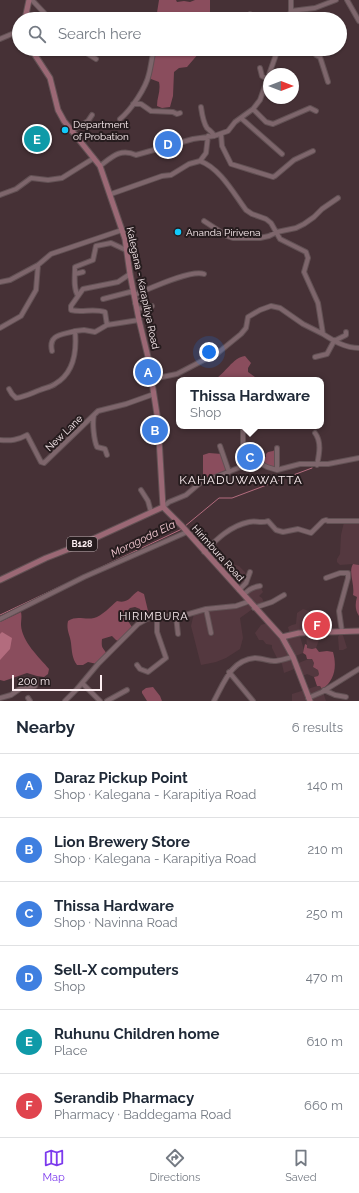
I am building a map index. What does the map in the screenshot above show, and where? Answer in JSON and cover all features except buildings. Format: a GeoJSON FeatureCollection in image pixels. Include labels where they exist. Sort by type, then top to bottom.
{"type":"FeatureCollection","features":[{"type":"Feature","properties":{"kind":"main road"},"geometry":{"type":"LineString","coordinates":[[27,12],[30,0]]}},
{"type":"Feature","properties":{"kind":"main road","name":"Kalegana - Karapitiya Road"},"geometry":{"type":"LineString","coordinates":[[36,56],[50,78],[58,110],[64,121],[100,166],[111,194],[122,230],[135,303],[152,379],[158,421],[163,507]]}},
{"type":"Feature","properties":{"kind":"main road","name":"B128"},"geometry":{"type":"LineString","coordinates":[[0,580],[46,558],[82,544],[163,507]]}},
{"type":"Feature","properties":{"kind":"main road","name":"Hirimbura Road"},"geometry":{"type":"LineString","coordinates":[[163,507],[282,637]]}},
{"type":"Feature","properties":{"kind":"main road"},"geometry":{"type":"LineString","coordinates":[[309,699],[293,657],[282,637],[299,633],[359,631]]}},
{"type":"Feature","properties":{"kind":"street"},"geometry":{"type":"LineString","coordinates":[[30,0],[44,12]]}},
{"type":"Feature","properties":{"kind":"street"},"geometry":{"type":"LineString","coordinates":[[290,0],[292,11],[315,8],[336,0]]}},
{"type":"Feature","properties":{"kind":"street"},"geometry":{"type":"LineString","coordinates":[[347,0],[359,21]]}},
{"type":"Feature","properties":{"kind":"street"},"geometry":{"type":"LineString","coordinates":[[0,39],[12,34]]}},
{"type":"Feature","properties":{"kind":"street"},"geometry":{"type":"LineString","coordinates":[[91,56],[96,59]]}},
{"type":"Feature","properties":{"kind":"street"},"geometry":{"type":"LineString","coordinates":[[120,120],[133,104],[149,75],[153,56]]}},
{"type":"Feature","properties":{"kind":"street"},"geometry":{"type":"LineString","coordinates":[[271,68],[275,56]]}},
{"type":"Feature","properties":{"kind":"street"},"geometry":{"type":"LineString","coordinates":[[318,56],[320,57],[328,82]]}},
{"type":"Feature","properties":{"kind":"street"},"geometry":{"type":"LineString","coordinates":[[260,68],[263,77]]}},
{"type":"Feature","properties":{"kind":"street"},"geometry":{"type":"LineString","coordinates":[[100,166],[121,153],[128,151],[136,155],[208,136],[214,136],[228,131],[235,122],[253,109],[260,100],[263,91]]}},
{"type":"Feature","properties":{"kind":"street"},"geometry":{"type":"LineString","coordinates":[[133,104],[141,104],[151,111],[180,113]]}},
{"type":"Feature","properties":{"kind":"street"},"geometry":{"type":"LineString","coordinates":[[201,108],[202,117],[214,136]]}},
{"type":"Feature","properties":{"kind":"street"},"geometry":{"type":"LineString","coordinates":[[253,109],[266,122],[273,124],[310,108],[316,111]]}},
{"type":"Feature","properties":{"kind":"street"},"geometry":{"type":"LineString","coordinates":[[71,131],[88,121],[92,115]]}},
{"type":"Feature","properties":{"kind":"street"},"geometry":{"type":"LineString","coordinates":[[241,118],[282,154]]}},
{"type":"Feature","properties":{"kind":"street"},"geometry":{"type":"LineString","coordinates":[[221,134],[222,146],[231,164],[269,176],[275,176],[294,160],[313,151]]}},
{"type":"Feature","properties":{"kind":"street"},"geometry":{"type":"LineString","coordinates":[[200,161],[206,153],[208,136]]}},
{"type":"Feature","properties":{"kind":"street"},"geometry":{"type":"LineString","coordinates":[[0,194],[16,189],[31,178],[48,180],[62,178],[94,158]]}},
{"type":"Feature","properties":{"kind":"street"},"geometry":{"type":"LineString","coordinates":[[111,194],[162,176],[171,176],[189,164],[200,161],[208,164],[217,171],[246,210],[266,219],[282,240],[306,252],[308,258],[304,272],[318,303],[323,334]]}},
{"type":"Feature","properties":{"kind":"street"},"geometry":{"type":"LineString","coordinates":[[204,221],[227,236],[233,238],[260,238],[269,236],[276,232],[296,228],[304,224],[338,198]]}},
{"type":"Feature","properties":{"kind":"street"},"geometry":{"type":"LineString","coordinates":[[0,282],[10,280],[38,265],[51,254],[122,230]]}},
{"type":"Feature","properties":{"kind":"street"},"geometry":{"type":"LineString","coordinates":[[88,241],[90,245],[96,248]]}},
{"type":"Feature","properties":{"kind":"street"},"geometry":{"type":"LineString","coordinates":[[78,296],[76,294],[75,286],[75,267],[92,260],[96,246],[111,243],[126,250]]}},
{"type":"Feature","properties":{"kind":"street"},"geometry":{"type":"LineString","coordinates":[[0,328],[21,316],[36,290],[38,265]]}},
{"type":"Feature","properties":{"kind":"street"},"geometry":{"type":"LineString","coordinates":[[75,274],[83,272]]}},
{"type":"Feature","properties":{"kind":"street"},"geometry":{"type":"LineString","coordinates":[[107,326],[105,312],[98,310],[78,312],[71,310],[71,306],[83,289],[118,282],[130,274]]}},
{"type":"Feature","properties":{"kind":"street"},"geometry":{"type":"LineString","coordinates":[[103,299],[130,292],[134,294],[192,274],[204,274]]}},
{"type":"Feature","properties":{"kind":"street"},"geometry":{"type":"LineString","coordinates":[[135,303],[145,298]]}},
{"type":"Feature","properties":{"kind":"street"},"geometry":{"type":"LineString","coordinates":[[137,309],[152,306]]}},
{"type":"Feature","properties":{"kind":"street"},"geometry":{"type":"LineString","coordinates":[[152,379],[177,374],[219,352],[242,334],[246,328],[248,318],[260,310],[271,306],[280,308],[334,341],[354,348],[359,348]]}},
{"type":"Feature","properties":{"kind":"street"},"geometry":{"type":"LineString","coordinates":[[52,351],[52,340],[55,337],[75,331],[84,330],[95,332],[107,326],[139,320]]}},
{"type":"Feature","properties":{"kind":"street"},"geometry":{"type":"LineString","coordinates":[[9,390],[16,398],[24,397],[55,384],[68,373],[74,360],[76,344],[75,331]]}},
{"type":"Feature","properties":{"kind":"street"},"geometry":{"type":"LineString","coordinates":[[315,357],[327,354],[334,341],[346,335],[346,332]]}},
{"type":"Feature","properties":{"kind":"street","name":"New Lane"},"geometry":{"type":"LineString","coordinates":[[0,440],[10,441],[20,439],[28,435],[41,462],[44,463],[98,411],[126,404],[154,394]]}},
{"type":"Feature","properties":{"kind":"street"},"geometry":{"type":"LineString","coordinates":[[94,415],[94,441],[97,447],[105,449],[107,454]]}},
{"type":"Feature","properties":{"kind":"street"},"geometry":{"type":"LineString","coordinates":[[241,466],[245,451],[243,444],[243,429]]}},
{"type":"Feature","properties":{"kind":"street"},"geometry":{"type":"LineString","coordinates":[[315,433],[319,446],[317,465]]}},
{"type":"Feature","properties":{"kind":"street"},"geometry":{"type":"LineString","coordinates":[[220,446],[229,472]]}},
{"type":"Feature","properties":{"kind":"street"},"geometry":{"type":"LineString","coordinates":[[277,448],[277,470]]}},
{"type":"Feature","properties":{"kind":"street"},"geometry":{"type":"LineString","coordinates":[[163,507],[169,502],[186,495],[200,483],[241,466],[258,462],[277,470],[300,464],[317,465],[359,458]]}},
{"type":"Feature","properties":{"kind":"street"},"geometry":{"type":"LineString","coordinates":[[141,490],[148,501],[151,512]]}},
{"type":"Feature","properties":{"kind":"street"},"geometry":{"type":"LineString","coordinates":[[204,552],[226,531],[250,521],[256,521],[259,523],[268,521],[276,530],[283,532],[298,529],[311,533],[326,520],[359,521]]}},
{"type":"Feature","properties":{"kind":"street"},"geometry":{"type":"LineString","coordinates":[[0,619],[84,577],[186,531]]}},
{"type":"Feature","properties":{"kind":"street"},"geometry":{"type":"LineString","coordinates":[[239,590],[246,583],[250,572]]}},
{"type":"Feature","properties":{"kind":"street"},"geometry":{"type":"LineString","coordinates":[[326,578],[340,573],[348,573],[339,611],[342,632]]}},
{"type":"Feature","properties":{"kind":"street"},"geometry":{"type":"LineString","coordinates":[[244,595],[252,588],[260,586]]}},
{"type":"Feature","properties":{"kind":"street"},"geometry":{"type":"LineString","coordinates":[[254,608],[272,602],[284,595]]}},
{"type":"Feature","properties":{"kind":"street"},"geometry":{"type":"LineString","coordinates":[[65,701],[98,664],[138,624],[157,616],[182,616],[206,609],[236,606],[250,601]]}},
{"type":"Feature","properties":{"kind":"street"},"geometry":{"type":"LineString","coordinates":[[206,609],[211,633]]}},
{"type":"Feature","properties":{"kind":"street"},"geometry":{"type":"LineString","coordinates":[[137,665],[148,672],[166,658],[157,632],[157,616]]}},
{"type":"Feature","properties":{"kind":"street"},"geometry":{"type":"LineString","coordinates":[[176,616],[178,634]]}},
{"type":"Feature","properties":{"kind":"street"},"geometry":{"type":"LineString","coordinates":[[214,701],[229,672],[236,664],[245,660],[256,658],[275,661],[293,657]]}},
{"type":"Feature","properties":{"kind":"street"},"geometry":{"type":"LineString","coordinates":[[309,699],[359,669]]}},
{"type":"Feature","properties":{"kind":"street"},"geometry":{"type":"LineString","coordinates":[[229,672],[253,701]]}},
{"type":"Feature","properties":{"kind":"street"},"geometry":{"type":"LineString","coordinates":[[82,683],[100,701]]}},
{"type":"Feature","properties":{"kind":"street"},"geometry":{"type":"LineString","coordinates":[[0,698],[11,696],[21,688],[35,686]]}},
{"type":"Feature","properties":{"kind":"street"},"geometry":{"type":"LineString","coordinates":[[107,701],[127,690]]}},
{"type":"Feature","properties":{"kind":"street"},"geometry":{"type":"LineString","coordinates":[[324,690],[335,695],[346,697]]}},
{"type":"Feature","properties":{"kind":"shaded area"},"geometry":{"type":"Polygon","coordinates":[[[159,0],[190,2],[195,0],[210,0],[210,12],[157,12],[159,0]]]}},
{"type":"Feature","properties":{"kind":"shaded area"},"geometry":{"type":"Polygon","coordinates":[[[153,56],[196,56],[187,67],[179,68],[174,72],[173,96],[170,107],[162,108],[157,106],[160,88],[159,82],[151,79],[149,75],[153,56]]]}},
{"type":"Feature","properties":{"kind":"shaded area"},"geometry":{"type":"Polygon","coordinates":[[[245,356],[251,363],[248,368],[248,372],[255,377],[218,377],[236,360],[245,356]]]}},
{"type":"Feature","properties":{"kind":"shaded area"},"geometry":{"type":"Polygon","coordinates":[[[277,448],[277,470],[258,462],[262,458],[266,457],[268,452],[277,448]]]}},
{"type":"Feature","properties":{"kind":"shaded area"},"geometry":{"type":"Polygon","coordinates":[[[209,453],[222,454],[229,472],[203,482],[203,455],[209,453]]]}},
{"type":"Feature","properties":{"kind":"shaded area"},"geometry":{"type":"Polygon","coordinates":[[[359,521],[359,565],[340,565],[337,562],[337,559],[340,554],[341,535],[344,522],[359,521]]]}},
{"type":"Feature","properties":{"kind":"shaded area"},"geometry":{"type":"Polygon","coordinates":[[[217,549],[226,563],[239,566],[245,572],[248,580],[244,585],[235,578],[233,581],[209,556],[212,551],[217,549]]]}},
{"type":"Feature","properties":{"kind":"shaded area"},"geometry":{"type":"Polygon","coordinates":[[[353,564],[359,565],[359,616],[356,607],[357,597],[353,595],[351,571],[353,564]]]}},
{"type":"Feature","properties":{"kind":"shaded area"},"geometry":{"type":"Polygon","coordinates":[[[260,586],[263,592],[259,596],[262,598],[265,605],[254,608],[240,618],[243,638],[240,649],[226,658],[201,665],[191,626],[194,613],[236,606],[249,601],[244,595],[247,591],[260,586]]]}},
{"type":"Feature","properties":{"kind":"shaded area"},"geometry":{"type":"Polygon","coordinates":[[[138,591],[144,594],[149,615],[147,618],[144,617],[140,609],[135,607],[130,608],[125,613],[126,618],[132,627],[120,642],[112,636],[102,639],[102,646],[107,654],[97,664],[88,662],[83,665],[77,665],[72,655],[68,621],[74,618],[97,617],[117,601],[121,602],[127,600],[138,591]]]}},
{"type":"Feature","properties":{"kind":"shaded area"},"geometry":{"type":"Polygon","coordinates":[[[303,609],[309,611],[311,615],[312,632],[322,632],[316,648],[312,649],[307,648],[306,633],[299,633],[304,650],[303,653],[293,657],[296,664],[311,658],[314,663],[313,667],[318,670],[319,674],[318,676],[314,677],[307,674],[301,677],[297,668],[284,673],[282,664],[278,660],[272,645],[266,644],[263,640],[259,640],[255,633],[261,625],[268,623],[281,637],[290,634],[288,627],[296,624],[297,613],[303,609]]]}},
{"type":"Feature","properties":{"kind":"shaded area"},"geometry":{"type":"Polygon","coordinates":[[[21,612],[21,625],[24,637],[49,669],[48,674],[44,677],[27,673],[4,681],[0,680],[0,622],[21,612]]]}},
{"type":"Feature","properties":{"kind":"shaded area"},"geometry":{"type":"Polygon","coordinates":[[[2,632],[12,638],[10,649],[0,660],[0,634],[2,632]]]}},
{"type":"Feature","properties":{"kind":"shaded area"},"geometry":{"type":"Polygon","coordinates":[[[341,632],[347,648],[339,650],[338,637],[341,632]]]}},
{"type":"Feature","properties":{"kind":"shaded area"},"geometry":{"type":"Polygon","coordinates":[[[305,644],[307,645],[307,648],[316,648],[319,652],[333,652],[335,663],[334,673],[330,682],[322,689],[320,686],[317,686],[314,677],[318,676],[318,670],[313,667],[314,663],[312,659],[307,659],[306,655],[303,653],[305,644]]]}},
{"type":"Feature","properties":{"kind":"shaded area"},"geometry":{"type":"Polygon","coordinates":[[[320,686],[322,689],[326,701],[292,701],[292,694],[320,686]]]}},
{"type":"Feature","properties":{"kind":"shaded area"},"geometry":{"type":"Polygon","coordinates":[[[153,687],[162,701],[147,701],[142,691],[146,688],[153,687]]]}},
{"type":"Feature","properties":{"kind":"waterway","name":"Moragoda Ela"},"geometry":{"type":"LineString","coordinates":[[184,527],[219,498],[232,498],[312,468]]}},
{"type":"Feature","properties":{"kind":"waterway","name":"Moragoda Ela"},"geometry":{"type":"LineString","coordinates":[[0,615],[182,529]]}},
{"type":"Feature","properties":{"kind":"place","name":"Department of Probation"},"geometry":{"type":"Point","coordinates":[65,130]}},
{"type":"Feature","properties":{"kind":"place","name":"Ruhunu Children home"},"geometry":{"type":"Point","coordinates":[37,139]}},
{"type":"Feature","properties":{"kind":"place","name":"Sell-X computers"},"geometry":{"type":"Point","coordinates":[168,144]}},
{"type":"Feature","properties":{"kind":"place","name":"Ananda Pirivena"},"geometry":{"type":"Point","coordinates":[178,232]}},
{"type":"Feature","properties":{"kind":"place","name":"Daraz Pickup Point"},"geometry":{"type":"Point","coordinates":[148,372]}},
{"type":"Feature","properties":{"kind":"place","name":"Lion Brewery Store"},"geometry":{"type":"Point","coordinates":[155,430]}},
{"type":"Feature","properties":{"kind":"place","name":"Thissa Hardware"},"geometry":{"type":"Point","coordinates":[250,457]}},
{"type":"Feature","properties":{"kind":"place","name":"Serandib Pharmacy"},"geometry":{"type":"Point","coordinates":[317,625]}},
{"type":"Feature","properties":{"kind":"district","name":"KAHADUWAWATTA"},"geometry":{"type":"Point","coordinates":[241,480]}},
{"type":"Feature","properties":{"kind":"district","name":"HIRIMBURA"},"geometry":{"type":"Point","coordinates":[154,616]}}]}
